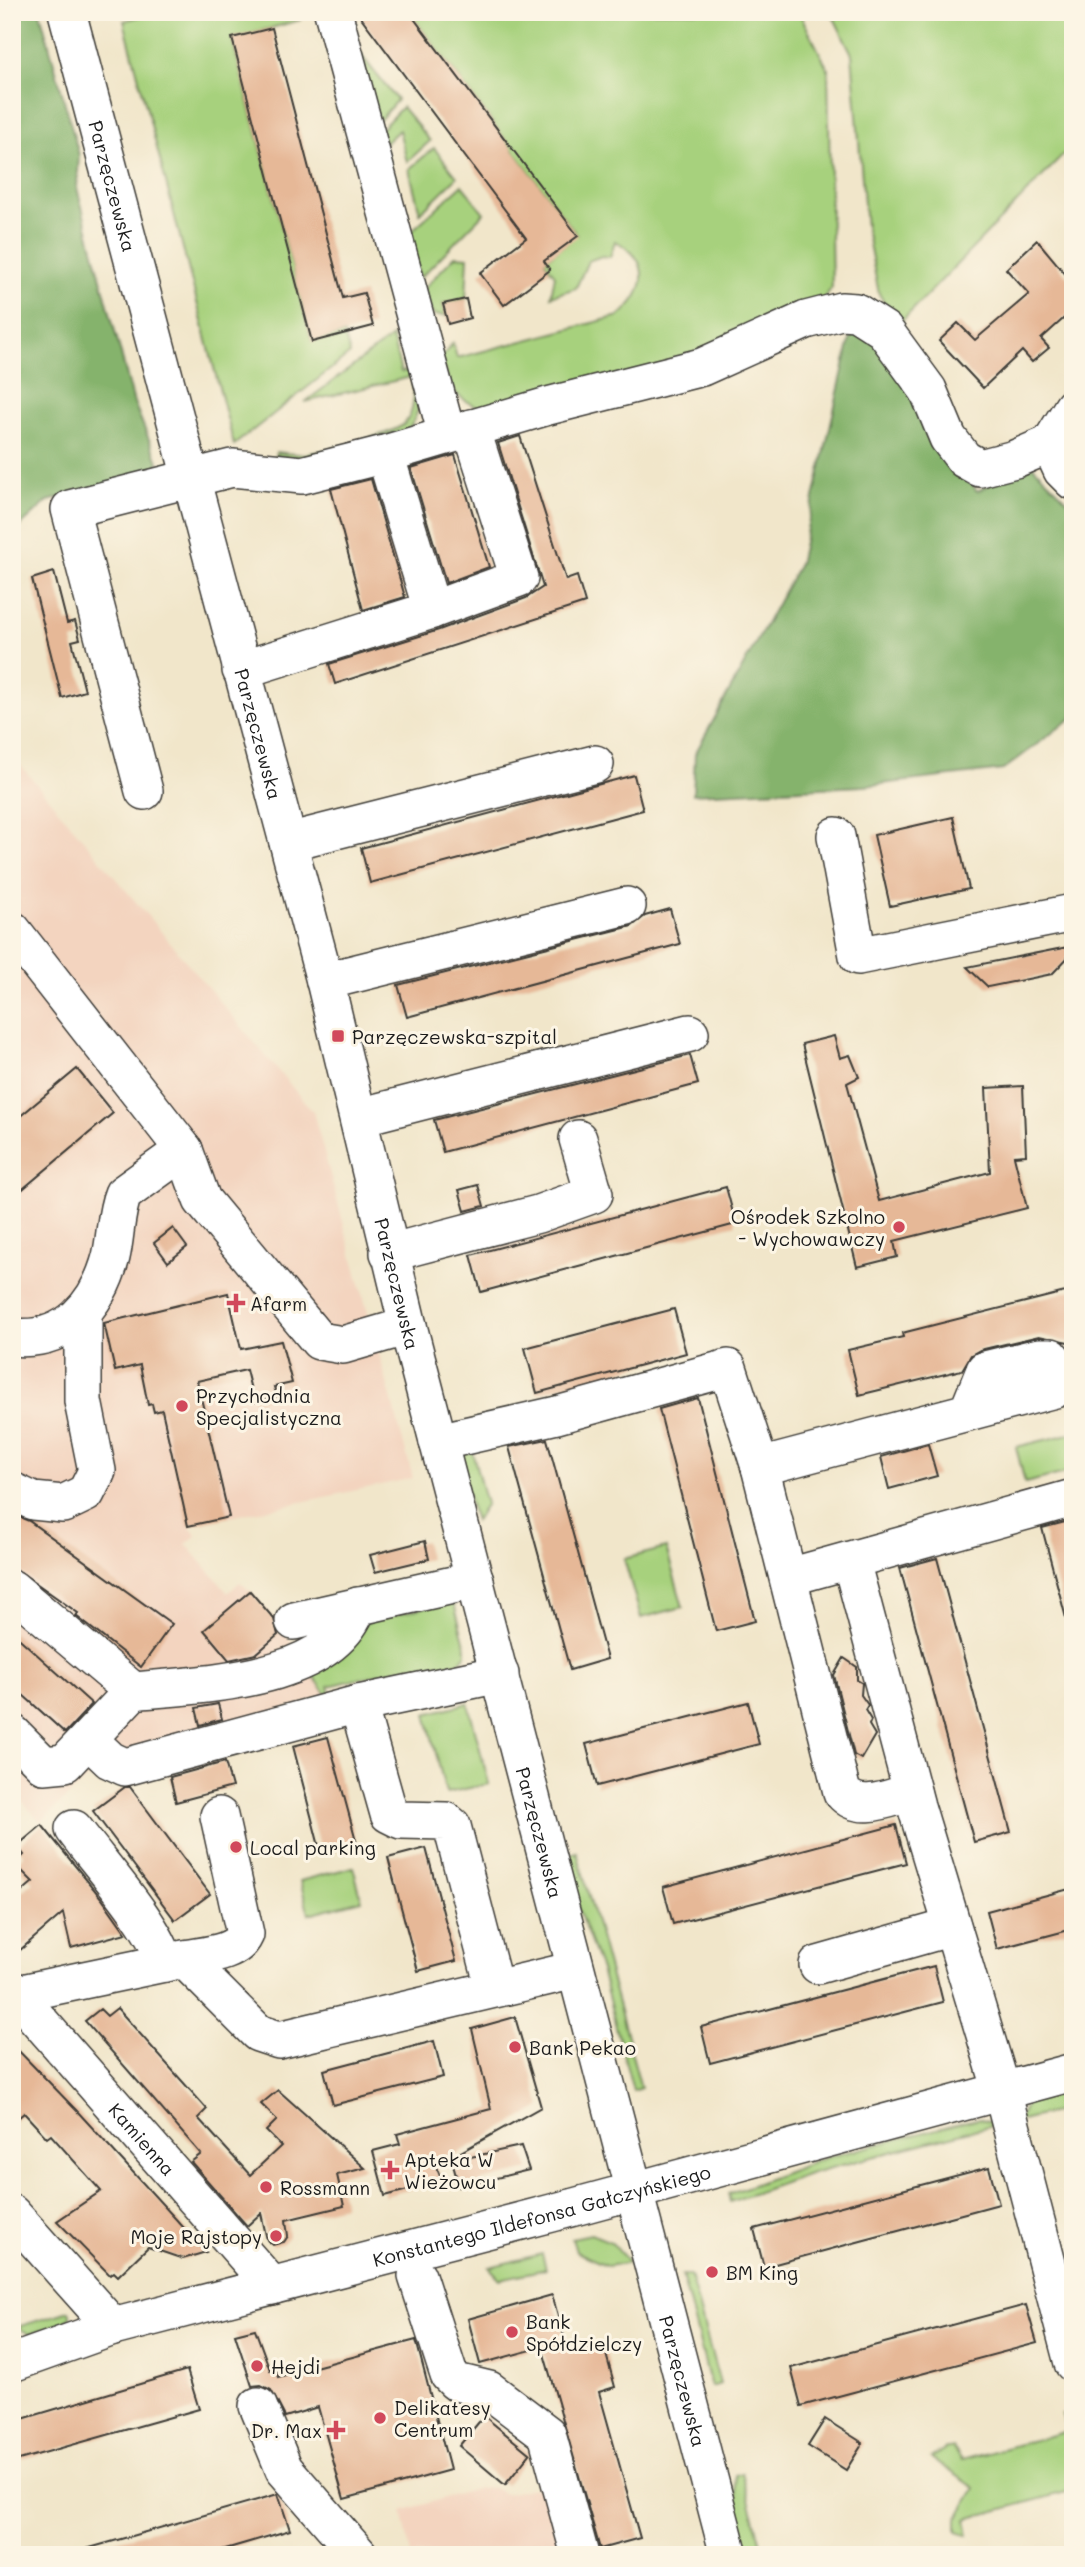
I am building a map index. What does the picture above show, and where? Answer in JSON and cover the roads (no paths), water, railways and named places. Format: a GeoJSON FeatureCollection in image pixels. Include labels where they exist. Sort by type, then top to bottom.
{"type":"FeatureCollection","features":[{"type":"Feature","properties":{"kind":"street","name":"Parzęczewska"},"geometry":{"type":"LineString","coordinates":[[67,12],[325,981],[389,1253],[729,2555]]}},
{"type":"Feature","properties":{"kind":"street"},"geometry":{"type":"LineString","coordinates":[[241,670],[432,610],[519,578],[459,432],[333,12]]}},
{"type":"Feature","properties":{"kind":"street"},"geometry":{"type":"LineString","coordinates":[[144,791],[69,509],[232,468],[302,475],[385,454],[702,367],[806,320],[841,311],[856,312],[884,330],[928,390],[948,438],[964,459],[980,468],[1015,459],[1050,444],[1073,407]]}},
{"type":"Feature","properties":{"kind":"street"},"geometry":{"type":"LineString","coordinates":[[1050,444],[1062,470],[1073,481]]}},
{"type":"Feature","properties":{"kind":"street"},"geometry":{"type":"LineString","coordinates":[[385,454],[432,610]]}},
{"type":"Feature","properties":{"kind":"street"},"geometry":{"type":"LineString","coordinates":[[288,842],[595,764]]}},
{"type":"Feature","properties":{"kind":"street"},"geometry":{"type":"LineString","coordinates":[[836,836],[858,956],[1073,913]]}},
{"type":"Feature","properties":{"kind":"street"},"geometry":{"type":"LineString","coordinates":[[325,981],[627,906]]}},
{"type":"Feature","properties":{"kind":"street"},"geometry":{"type":"LineString","coordinates":[[12,930],[184,1150],[202,1200],[319,1341],[343,1345],[408,1326]]}},
{"type":"Feature","properties":{"kind":"street"},"geometry":{"type":"LineString","coordinates":[[359,1117],[690,1033]]}},
{"type":"Feature","properties":{"kind":"street"},"geometry":{"type":"LineString","coordinates":[[389,1253],[538,1214],[594,1194],[578,1139]]}},
{"type":"Feature","properties":{"kind":"street"},"geometry":{"type":"LineString","coordinates":[[12,1491],[33,1501],[63,1504],[86,1493],[97,1471],[83,1401],[83,1315],[111,1258],[123,1194],[184,1150]]}},
{"type":"Feature","properties":{"kind":"street"},"geometry":{"type":"LineString","coordinates":[[12,1338],[48,1334],[83,1315]]}},
{"type":"Feature","properties":{"kind":"street"},"geometry":{"type":"LineString","coordinates":[[438,1442],[557,1415],[728,1368],[760,1467],[842,1792],[850,1802],[862,1805],[912,1792]]}},
{"type":"Feature","properties":{"kind":"street"},"geometry":{"type":"LineString","coordinates":[[760,1467],[968,1412]]}},
{"type":"Feature","properties":{"kind":"street"},"geometry":{"type":"LineString","coordinates":[[789,1577],[1073,1499]]}},
{"type":"Feature","properties":{"kind":"street"},"geometry":{"type":"LineString","coordinates":[[851,1561],[912,1792],[1002,2091],[1073,2363]]}},
{"type":"Feature","properties":{"kind":"street"},"geometry":{"type":"LineString","coordinates":[[294,1621],[475,1580]]}},
{"type":"Feature","properties":{"kind":"street"},"geometry":{"type":"LineString","coordinates":[[12,1589],[133,1690]]}},
{"type":"Feature","properties":{"kind":"street"},"geometry":{"type":"LineString","coordinates":[[12,1733],[44,1766],[65,1763],[133,1690],[240,1680],[303,1661],[345,1632],[352,1624],[358,1606]]}},
{"type":"Feature","properties":{"kind":"street"},"geometry":{"type":"LineString","coordinates":[[88,1739],[110,1760],[125,1767],[358,1704],[500,1674]]}},
{"type":"Feature","properties":{"kind":"street"},"geometry":{"type":"LineString","coordinates":[[358,1704],[389,1814],[401,1820],[446,1821],[452,1825],[494,1987]]}},
{"type":"Feature","properties":{"kind":"street"},"geometry":{"type":"LineString","coordinates":[[14,1993],[230,1949],[242,1941],[245,1934],[219,1816]]}},
{"type":"Feature","properties":{"kind":"street"},"geometry":{"type":"LineString","coordinates":[[74,1829],[162,1952],[258,2033],[271,2040],[575,1970]]}},
{"type":"Feature","properties":{"kind":"street"},"geometry":{"type":"LineString","coordinates":[[818,1965],[952,1927]]}},
{"type":"Feature","properties":{"kind":"street","name":"Kamienna"},"geometry":{"type":"LineString","coordinates":[[14,1993],[272,2286]]}},
{"type":"Feature","properties":{"kind":"street","name":"Konstantego Ildefonsa Gałczyńskiego"},"geometry":{"type":"LineString","coordinates":[[12,2363],[113,2327],[635,2191],[1073,2072]]}},
{"type":"Feature","properties":{"kind":"street"},"geometry":{"type":"LineString","coordinates":[[12,2214],[113,2327]]}},
{"type":"Feature","properties":{"kind":"street"},"geometry":{"type":"LineString","coordinates":[[417,2276],[449,2375],[456,2382],[489,2390],[547,2434],[580,2555]]}},
{"type":"Feature","properties":{"kind":"street"},"geometry":{"type":"LineString","coordinates":[[258,2406],[284,2469],[359,2555]]}},
{"type":"Feature","properties":{"kind":"place","name":"Parzęczewska-szpital"},"geometry":{"type":"Point","coordinates":[338,1036]}},
{"type":"Feature","properties":{"kind":"place","name":"Ośrodek Szkolno - Wychowawczy"},"geometry":{"type":"Point","coordinates":[899,1227]}},
{"type":"Feature","properties":{"kind":"place","name":"Afarm"},"geometry":{"type":"Point","coordinates":[236,1303]}},
{"type":"Feature","properties":{"kind":"place","name":"Przychodnia Specjalistyczna"},"geometry":{"type":"Point","coordinates":[182,1406]}},
{"type":"Feature","properties":{"kind":"place","name":"Local parking"},"geometry":{"type":"Point","coordinates":[236,1847]}},
{"type":"Feature","properties":{"kind":"place","name":"Bank Pekao"},"geometry":{"type":"Point","coordinates":[515,2047]}},
{"type":"Feature","properties":{"kind":"place","name":"Apteka W Wieżowcu"},"geometry":{"type":"Point","coordinates":[390,2170]}},
{"type":"Feature","properties":{"kind":"place","name":"Rossmann"},"geometry":{"type":"Point","coordinates":[266,2187]}},
{"type":"Feature","properties":{"kind":"place","name":"Moje Rajstopy"},"geometry":{"type":"Point","coordinates":[276,2236]}},
{"type":"Feature","properties":{"kind":"place","name":"BM King"},"geometry":{"type":"Point","coordinates":[712,2272]}},
{"type":"Feature","properties":{"kind":"place","name":"Bank Spółdzielczy"},"geometry":{"type":"Point","coordinates":[512,2332]}},
{"type":"Feature","properties":{"kind":"place","name":"Hejdi"},"geometry":{"type":"Point","coordinates":[257,2366]}},
{"type":"Feature","properties":{"kind":"place","name":"Delikatesy Centrum"},"geometry":{"type":"Point","coordinates":[380,2418]}},
{"type":"Feature","properties":{"kind":"place","name":"Dr. Max"},"geometry":{"type":"Point","coordinates":[336,2430]}}]}
